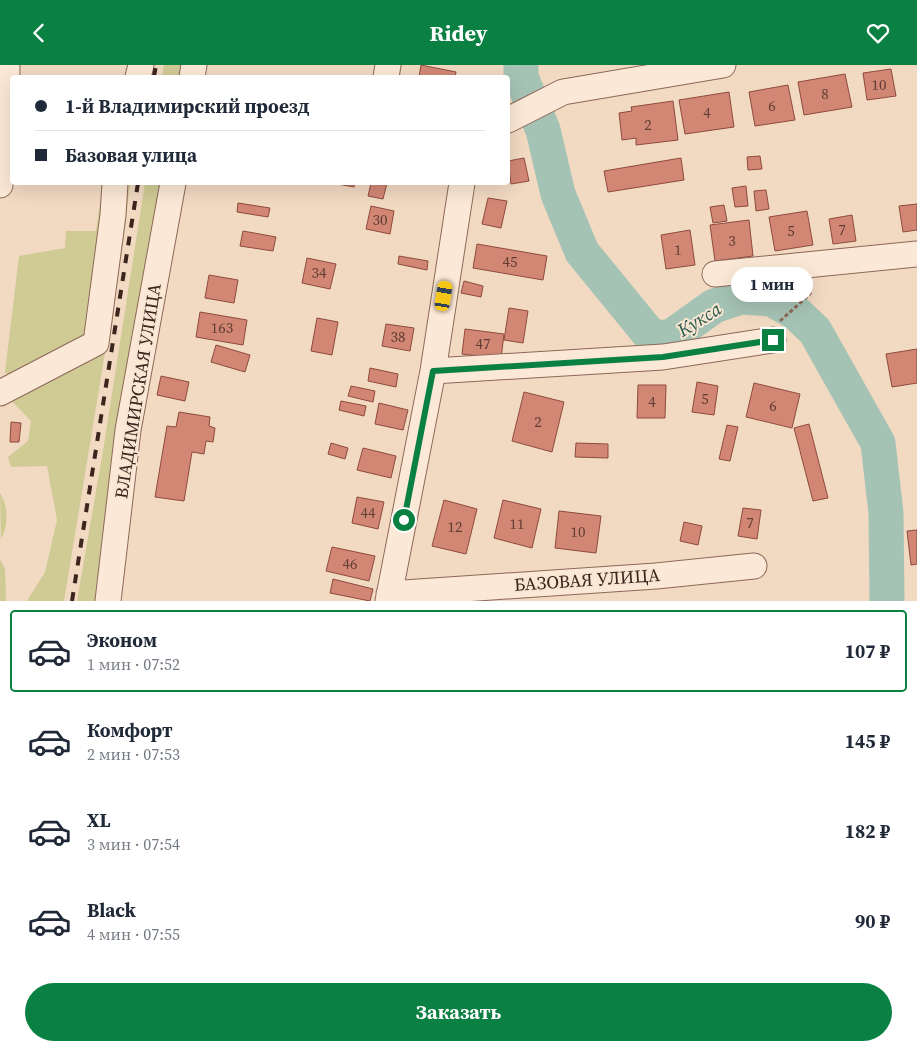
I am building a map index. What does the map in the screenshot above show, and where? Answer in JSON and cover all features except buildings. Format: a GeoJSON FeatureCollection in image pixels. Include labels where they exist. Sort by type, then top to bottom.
{"type":"FeatureCollection","features":[{"type":"Feature","properties":{"kind":"street"},"geometry":{"type":"LineString","coordinates":[[0,185],[6,123],[7,65]]}},
{"type":"Feature","properties":{"kind":"street"},"geometry":{"type":"LineString","coordinates":[[510,119],[563,92],[723,65]]}},
{"type":"Feature","properties":{"kind":"street"},"geometry":{"type":"LineString","coordinates":[[0,393],[96,343],[113,215],[115,185]]}},
{"type":"Feature","properties":{"kind":"street","name":"ВЛАДИМИРСКАЯ УЛИЦА"},"geometry":{"type":"LineString","coordinates":[[108,601],[128,430],[173,185]]}},
{"type":"Feature","properties":{"kind":"street"},"geometry":{"type":"LineString","coordinates":[[389,597],[433,371],[462,185]]}},
{"type":"Feature","properties":{"kind":"street"},"geometry":{"type":"LineString","coordinates":[[715,274],[917,254]]}},
{"type":"Feature","properties":{"kind":"street"},"geometry":{"type":"LineString","coordinates":[[433,371],[663,357],[777,329]]}},
{"type":"Feature","properties":{"kind":"street","name":"БАЗОВАЯ УЛИЦА"},"geometry":{"type":"LineString","coordinates":[[389,597],[656,576],[754,566]]}},
{"type":"Feature","properties":{"kind":"path"},"geometry":{"type":"LineString","coordinates":[[777,329],[798,303]]}},
{"type":"Feature","properties":{"kind":"shaded area"},"geometry":{"type":"Polygon","coordinates":[[[164,65],[187,65],[185,75],[162,75],[164,65]]]}},
{"type":"Feature","properties":{"kind":"shaded area"},"geometry":{"type":"Polygon","coordinates":[[[103,185],[93,342],[14,379],[5,372],[19,256],[65,248],[66,231],[96,231],[103,185]]]}},
{"type":"Feature","properties":{"kind":"shaded area"},"geometry":{"type":"Polygon","coordinates":[[[121,185],[130,185],[124,238],[64,601],[27,601],[45,572],[57,520],[47,466],[11,467],[8,457],[28,441],[31,421],[9,398],[99,347],[121,185]]]}},
{"type":"Feature","properties":{"kind":"shaded area"},"geometry":{"type":"Polygon","coordinates":[[[145,185],[168,185],[98,601],[77,601],[103,451],[145,185]]]}},
{"type":"Feature","properties":{"kind":"shaded area"},"geometry":{"type":"Polygon","coordinates":[[[0,493],[6,510],[5,528],[1,540],[0,493]]]}},
{"type":"Feature","properties":{"kind":"shaded area"},"geometry":{"type":"Polygon","coordinates":[[[0,559],[5,569],[6,601],[0,601],[0,559]]]}},
{"type":"Feature","properties":{"kind":"waterway","name":"Кукса"},"geometry":{"type":"LineString","coordinates":[[521,65],[521,77],[543,130],[558,194],[582,252],[649,334],[660,338],[672,336],[714,306],[741,297],[771,299],[796,313],[815,331],[878,443],[886,513],[887,601]]}},
{"type":"Feature","properties":{"kind":"railway"},"geometry":{"type":"LineString","coordinates":[[154,75],[156,65]]}},
{"type":"Feature","properties":{"kind":"railway"},"geometry":{"type":"LineString","coordinates":[[72,601],[138,185]]}},
{"type":"Feature","properties":{"kind":"route"},"geometry":{"type":"LineString","coordinates":[[404,520],[433,371],[663,357],[773,340]]}}]}
